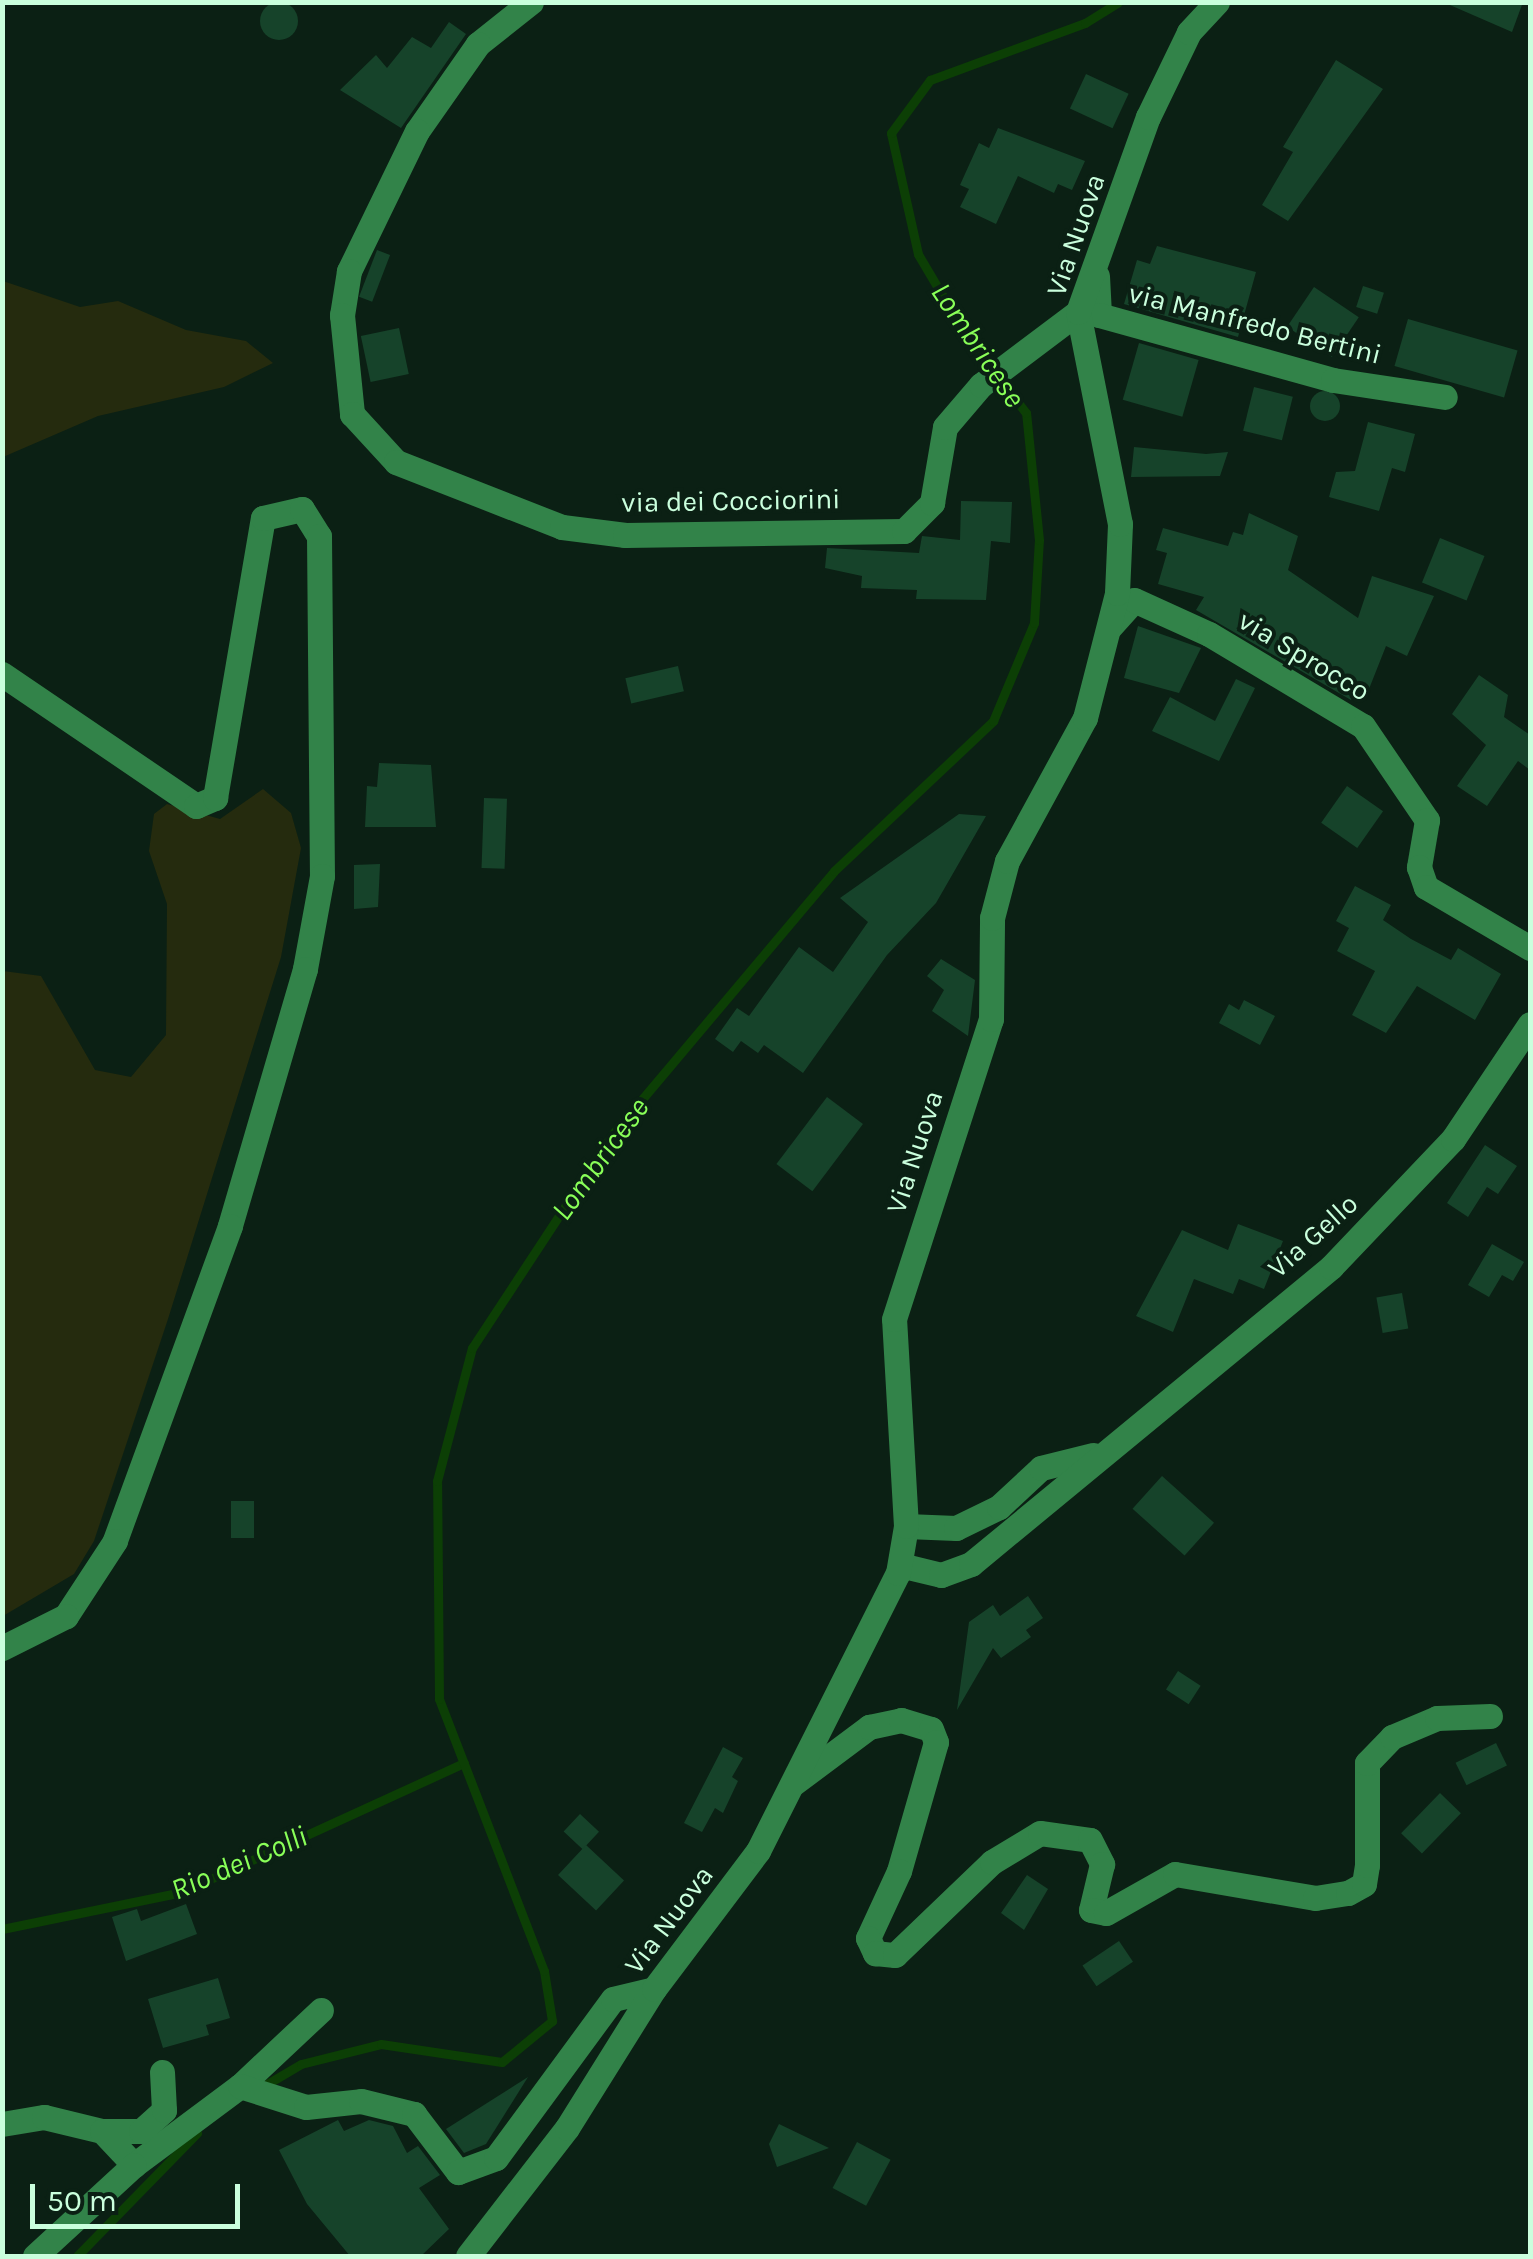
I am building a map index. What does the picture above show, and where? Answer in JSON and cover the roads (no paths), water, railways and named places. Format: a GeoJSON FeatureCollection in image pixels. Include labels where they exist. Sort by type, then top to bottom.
{"type":"FeatureCollection","features":[{"type":"Feature","properties":{"kind":"street","name":"via dei Cocciorini"},"geometry":{"type":"LineString","coordinates":[[531,2],[478,44],[417,130],[348,272],[346,373],[352,414],[368,438],[396,462],[562,527],[625,535],[904,531],[932,503],[945,427],[981,385],[1078,312]]}},
{"type":"Feature","properties":{"kind":"street","name":"Via Nuova"},"geometry":{"type":"LineString","coordinates":[[468,2256],[567,2128],[654,1988],[758,1851],[900,1565],[906,1526],[894,1319],[991,1018],[992,918],[1007,861],[1085,718],[1110,626],[1120,524],[1078,312],[1148,117],[1189,32],[1218,2]]}},
{"type":"Feature","properties":{"kind":"street","name":"via Manfredo Bertini"},"geometry":{"type":"LineString","coordinates":[[1096,266],[1098,315],[1333,380],[1444,397]]}},
{"type":"Feature","properties":{"kind":"street"},"geometry":{"type":"LineString","coordinates":[[2,674],[196,806],[215,798],[263,518],[302,508],[319,536],[322,876],[300,987],[230,1226],[115,1541],[66,1616],[2,1648]]}},
{"type":"Feature","properties":{"kind":"street","name":"via Sprocco"},"geometry":{"type":"LineString","coordinates":[[1110,626],[1134,600],[1208,634],[1363,726],[1427,820],[1419,867],[1426,887],[1530,948]]}},
{"type":"Feature","properties":{"kind":"street","name":"Via Gello"},"geometry":{"type":"LineString","coordinates":[[900,1565],[941,1574],[971,1564],[1096,1455],[1331,1267],[1453,1139],[1530,1024]]}},
{"type":"Feature","properties":{"kind":"street","name":"Via Gello"},"geometry":{"type":"LineString","coordinates":[[906,1526],[956,1528],[999,1507],[1041,1468],[1096,1455]]}},
{"type":"Feature","properties":{"kind":"street"},"geometry":{"type":"LineString","coordinates":[[794,1783],[869,1726],[902,1720],[931,1728],[936,1742],[899,1870],[868,1938],[875,1952],[894,1955],[992,1862],[1040,1833],[1090,1840],[1102,1864],[1091,1910],[1106,1913],[1175,1874],[1315,1898],[1348,1893],[1364,1884],[1367,1865],[1361,1786],[1367,1763],[1392,1737],[1437,1718],[1490,1716]]}},
{"type":"Feature","properties":{"kind":"street"},"geometry":{"type":"LineString","coordinates":[[240,2086],[306,2107],[361,2101],[414,2114],[458,2172],[496,2158],[613,1999],[654,1988]]}},
{"type":"Feature","properties":{"kind":"street"},"geometry":{"type":"LineString","coordinates":[[35,2256],[134,2166],[240,2086],[321,2010]]}},
{"type":"Feature","properties":{"kind":"street"},"geometry":{"type":"LineString","coordinates":[[2,2124],[44,2117],[102,2131],[141,2131],[164,2110],[162,2072]]}},
{"type":"Feature","properties":{"kind":"street"},"geometry":{"type":"LineString","coordinates":[[102,2131],[134,2166]]}},
{"type":"Feature","properties":{"kind":"waterway","name":"Lombricese"},"geometry":{"type":"LineString","coordinates":[[262,2087],[301,2064],[381,2044],[502,2062],[552,2021],[544,1971],[439,1699],[437,1481],[472,1348],[611,1136],[834,871],[993,721],[1034,623],[1039,540],[1026,413],[967,337],[918,254],[891,133],[930,80],[1085,23],[1118,2]]}},
{"type":"Feature","properties":{"kind":"waterway","name":"Rio dei Colli"},"geometry":{"type":"LineString","coordinates":[[2,1929],[182,1892],[464,1763]]}},
{"type":"Feature","properties":{"kind":"waterway","name":"Lombricese"},"geometry":{"type":"LineString","coordinates":[[77,2256],[197,2133]]}}]}
